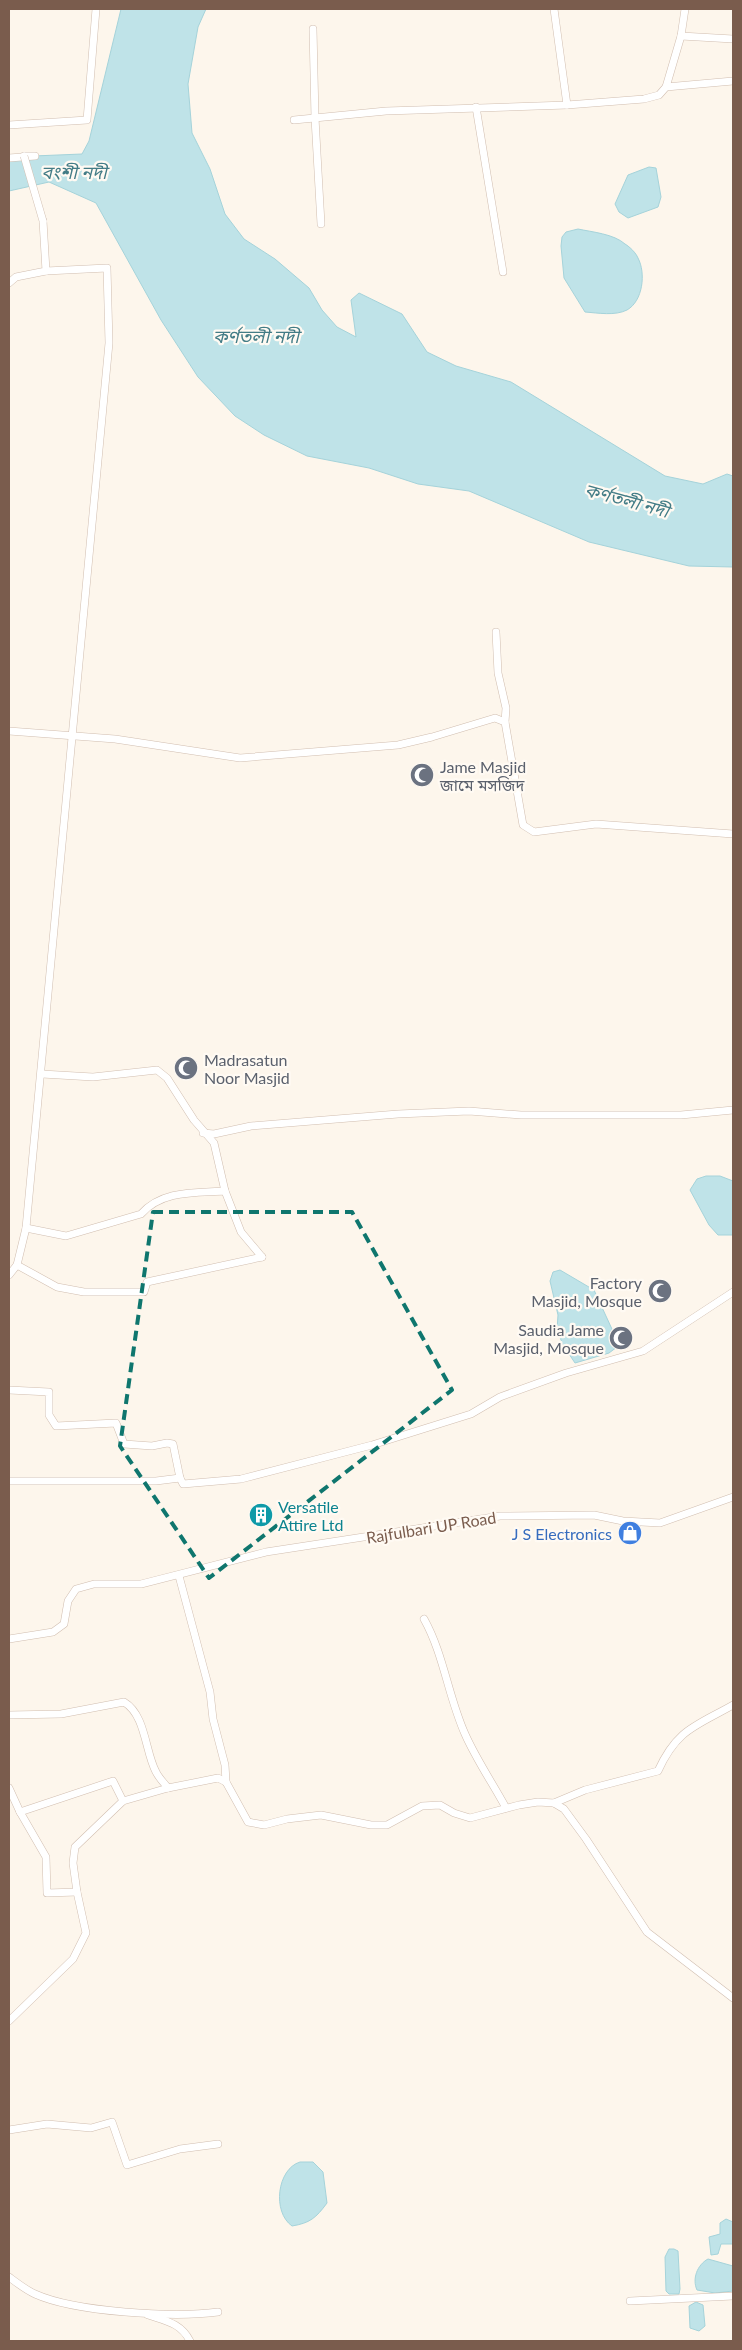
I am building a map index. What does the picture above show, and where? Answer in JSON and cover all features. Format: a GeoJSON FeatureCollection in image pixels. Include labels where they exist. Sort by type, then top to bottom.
{"type":"FeatureCollection","features":[{"type":"Feature","properties":{"kind":"street"},"geometry":{"type":"LineString","coordinates":[[9,125],[87,120],[96,9]]}},
{"type":"Feature","properties":{"kind":"street"},"geometry":{"type":"LineString","coordinates":[[554,9],[567,105]]}},
{"type":"Feature","properties":{"kind":"street"},"geometry":{"type":"LineString","coordinates":[[294,120],[386,111],[567,105],[644,99],[659,95],[666,87],[681,36],[684,9]]}},
{"type":"Feature","properties":{"kind":"street"},"geometry":{"type":"LineString","coordinates":[[313,29],[315,118],[321,224]]}},
{"type":"Feature","properties":{"kind":"street"},"geometry":{"type":"LineString","coordinates":[[681,36],[733,39]]}},
{"type":"Feature","properties":{"kind":"street"},"geometry":{"type":"LineString","coordinates":[[666,87],[733,80]]}},
{"type":"Feature","properties":{"kind":"street"},"geometry":{"type":"LineString","coordinates":[[476,107],[503,272]]}},
{"type":"Feature","properties":{"kind":"street"},"geometry":{"type":"LineString","coordinates":[[9,158],[35,156],[24,156],[43,221],[46,271]]}},
{"type":"Feature","properties":{"kind":"street"},"geometry":{"type":"LineString","coordinates":[[9,283],[16,277],[46,271],[107,268],[109,343],[71,736],[42,1074],[26,1228],[17,1266],[9,1275]]}},
{"type":"Feature","properties":{"kind":"street"},"geometry":{"type":"LineString","coordinates":[[496,632],[498,673],[506,708],[505,722],[523,825],[534,832],[596,824],[733,834]]}},
{"type":"Feature","properties":{"kind":"street"},"geometry":{"type":"LineString","coordinates":[[9,731],[115,739],[240,758],[398,745],[495,718],[505,722]]}},
{"type":"Feature","properties":{"kind":"street"},"geometry":{"type":"LineString","coordinates":[[17,1266],[56,1287],[84,1292],[119,1293],[144,1292],[147,1282],[262,1257],[241,1232],[225,1191],[214,1143],[203,1133],[167,1078],[157,1070],[93,1078],[42,1074]]}},
{"type":"Feature","properties":{"kind":"street"},"geometry":{"type":"LineString","coordinates":[[203,1133],[214,1134],[251,1126],[398,1114],[469,1111],[521,1115],[681,1115],[733,1110]]}},
{"type":"Feature","properties":{"kind":"street"},"geometry":{"type":"LineString","coordinates":[[26,1228],[66,1236],[141,1214],[149,1204],[164,1197],[188,1193],[225,1191]]}},
{"type":"Feature","properties":{"kind":"street"},"geometry":{"type":"LineString","coordinates":[[9,1390],[48,1392],[48,1415],[56,1426],[116,1423],[124,1444],[152,1446],[167,1443],[173,1444],[180,1478],[183,1484],[187,1486],[241,1479],[372,1444],[471,1414],[500,1397],[558,1376],[643,1351],[733,1292]]}},
{"type":"Feature","properties":{"kind":"street"},"geometry":{"type":"LineString","coordinates":[[9,1481],[156,1481],[180,1478]]}},
{"type":"Feature","properties":{"kind":"street","name":"Rajfulbari UP Road"},"geometry":{"type":"LineString","coordinates":[[9,1639],[53,1632],[64,1624],[68,1601],[76,1589],[94,1584],[141,1584],[179,1576],[266,1552],[500,1516],[594,1514],[623,1521],[660,1523],[733,1497]]}},
{"type":"Feature","properties":{"kind":"street"},"geometry":{"type":"LineString","coordinates":[[179,1576],[210,1692],[213,1719],[225,1765],[226,1782],[248,1822],[264,1824],[287,1818],[321,1816],[371,1825],[387,1825],[422,1806],[440,1805],[454,1813],[470,1818],[538,1802],[554,1803],[585,1790],[658,1771],[666,1753],[688,1729],[733,1705]]}},
{"type":"Feature","properties":{"kind":"street"},"geometry":{"type":"LineString","coordinates":[[424,1618],[436,1640],[450,1693],[465,1736],[506,1808]]}},
{"type":"Feature","properties":{"kind":"street"},"geometry":{"type":"LineString","coordinates":[[9,1715],[61,1714],[124,1702],[130,1705],[140,1723],[156,1771],[168,1788]]}},
{"type":"Feature","properties":{"kind":"street"},"geometry":{"type":"LineString","coordinates":[[9,2021],[73,1959],[86,1933],[73,1863],[75,1847],[123,1801],[168,1788],[218,1778],[226,1782]]}},
{"type":"Feature","properties":{"kind":"street"},"geometry":{"type":"LineString","coordinates":[[20,1812],[113,1781],[123,1801]]}},
{"type":"Feature","properties":{"kind":"street"},"geometry":{"type":"LineString","coordinates":[[9,1788],[20,1812],[46,1857],[47,1893],[77,1892]]}},
{"type":"Feature","properties":{"kind":"street"},"geometry":{"type":"LineString","coordinates":[[554,1803],[564,1809],[586,1838],[647,1932],[733,1998]]}},
{"type":"Feature","properties":{"kind":"street"},"geometry":{"type":"LineString","coordinates":[[9,2130],[47,2124],[91,2128],[112,2122],[127,2165],[180,2149],[218,2144]]}},
{"type":"Feature","properties":{"kind":"street"},"geometry":{"type":"LineString","coordinates":[[9,2277],[35,2294],[74,2305],[193,2315],[218,2312]]}},
{"type":"Feature","properties":{"kind":"street"},"geometry":{"type":"LineString","coordinates":[[630,2301],[733,2296]]}},
{"type":"Feature","properties":{"kind":"street"},"geometry":{"type":"LineString","coordinates":[[140,2312],[172,2322],[185,2331],[190,2341]]}},
{"type":"Feature","properties":{"kind":"highlighted area"},"geometry":{"type":"Polygon","coordinates":[[[153,1212],[352,1212],[452,1390],[209,1578],[120,1446],[153,1212]]]}},
{"type":"Feature","properties":{"kind":"water","name":"কর্ণতলী নদী"},"geometry":{"type":"Polygon","coordinates":[[[121,9],[206,9],[198,27],[188,84],[192,133],[210,169],[225,214],[244,239],[275,259],[309,288],[322,310],[337,327],[356,337],[351,300],[359,293],[402,314],[427,352],[456,366],[511,382],[665,476],[703,484],[727,474],[733,476],[733,567],[689,566],[589,542],[469,491],[418,484],[369,468],[307,456],[264,435],[235,416],[198,377],[161,320],[96,203],[49,182],[9,191],[9,157],[82,154],[89,141],[121,9]]]}},
{"type":"Feature","properties":{"kind":"water"},"geometry":{"type":"Polygon","coordinates":[[[649,167],[656,168],[661,197],[658,207],[628,218],[619,212],[615,204],[628,175],[649,167]]]}},
{"type":"Feature","properties":{"kind":"water"},"geometry":{"type":"Polygon","coordinates":[[[578,229],[615,238],[629,247],[637,256],[642,271],[640,294],[627,310],[612,314],[585,312],[564,278],[562,237],[566,232],[578,229]]]}},
{"type":"Feature","properties":{"kind":"water"},"geometry":{"type":"Polygon","coordinates":[[[706,1176],[720,1176],[733,1181],[733,1235],[718,1235],[709,1225],[690,1190],[697,1179],[706,1176]]]}},
{"type":"Feature","properties":{"kind":"water"},"geometry":{"type":"Polygon","coordinates":[[[560,1270],[594,1290],[617,1340],[617,1347],[609,1353],[575,1363],[563,1345],[557,1330],[558,1315],[550,1281],[553,1272],[560,1270]]]}},
{"type":"Feature","properties":{"kind":"water"},"geometry":{"type":"Polygon","coordinates":[[[300,2162],[313,2162],[323,2172],[327,2203],[312,2219],[292,2226],[286,2220],[282,2211],[280,2191],[286,2173],[292,2166],[300,2162]]]}},
{"type":"Feature","properties":{"kind":"water"},"geometry":{"type":"Polygon","coordinates":[[[726,2219],[733,2222],[733,2244],[721,2244],[718,2254],[711,2255],[709,2237],[720,2234],[720,2223],[726,2219]]]}},
{"type":"Feature","properties":{"kind":"water"},"geometry":{"type":"Polygon","coordinates":[[[669,2249],[678,2251],[679,2294],[669,2294],[666,2291],[665,2257],[669,2249]]]}},
{"type":"Feature","properties":{"kind":"water"},"geometry":{"type":"Polygon","coordinates":[[[708,2259],[733,2266],[733,2291],[715,2293],[697,2290],[696,2273],[708,2259]]]}},
{"type":"Feature","properties":{"kind":"water"},"geometry":{"type":"Polygon","coordinates":[[[696,2302],[703,2305],[705,2326],[699,2331],[690,2328],[689,2306],[696,2302]]]}},
{"type":"Feature","properties":{"kind":"place","name":"Jame Masjid জামে মসজিদ"},"geometry":{"type":"Point","coordinates":[422,775]}},
{"type":"Feature","properties":{"kind":"place","name":"Madrasatun Noor Masjid"},"geometry":{"type":"Point","coordinates":[186,1068]}},
{"type":"Feature","properties":{"kind":"place","name":"Factory Masjid, Mosque"},"geometry":{"type":"Point","coordinates":[660,1291]}},
{"type":"Feature","properties":{"kind":"place","name":"Saudia Jame Masjid, Mosque"},"geometry":{"type":"Point","coordinates":[621,1338]}},
{"type":"Feature","properties":{"kind":"place","name":"Versatile Attire Ltd"},"geometry":{"type":"Point","coordinates":[261,1515]}},
{"type":"Feature","properties":{"kind":"place","name":"J S Electronics"},"geometry":{"type":"Point","coordinates":[630,1533]}},
{"type":"Feature","properties":{"kind":"water label","name":"বংশী নদী"},"geometry":{"type":"Point","coordinates":[74,172]}}]}
